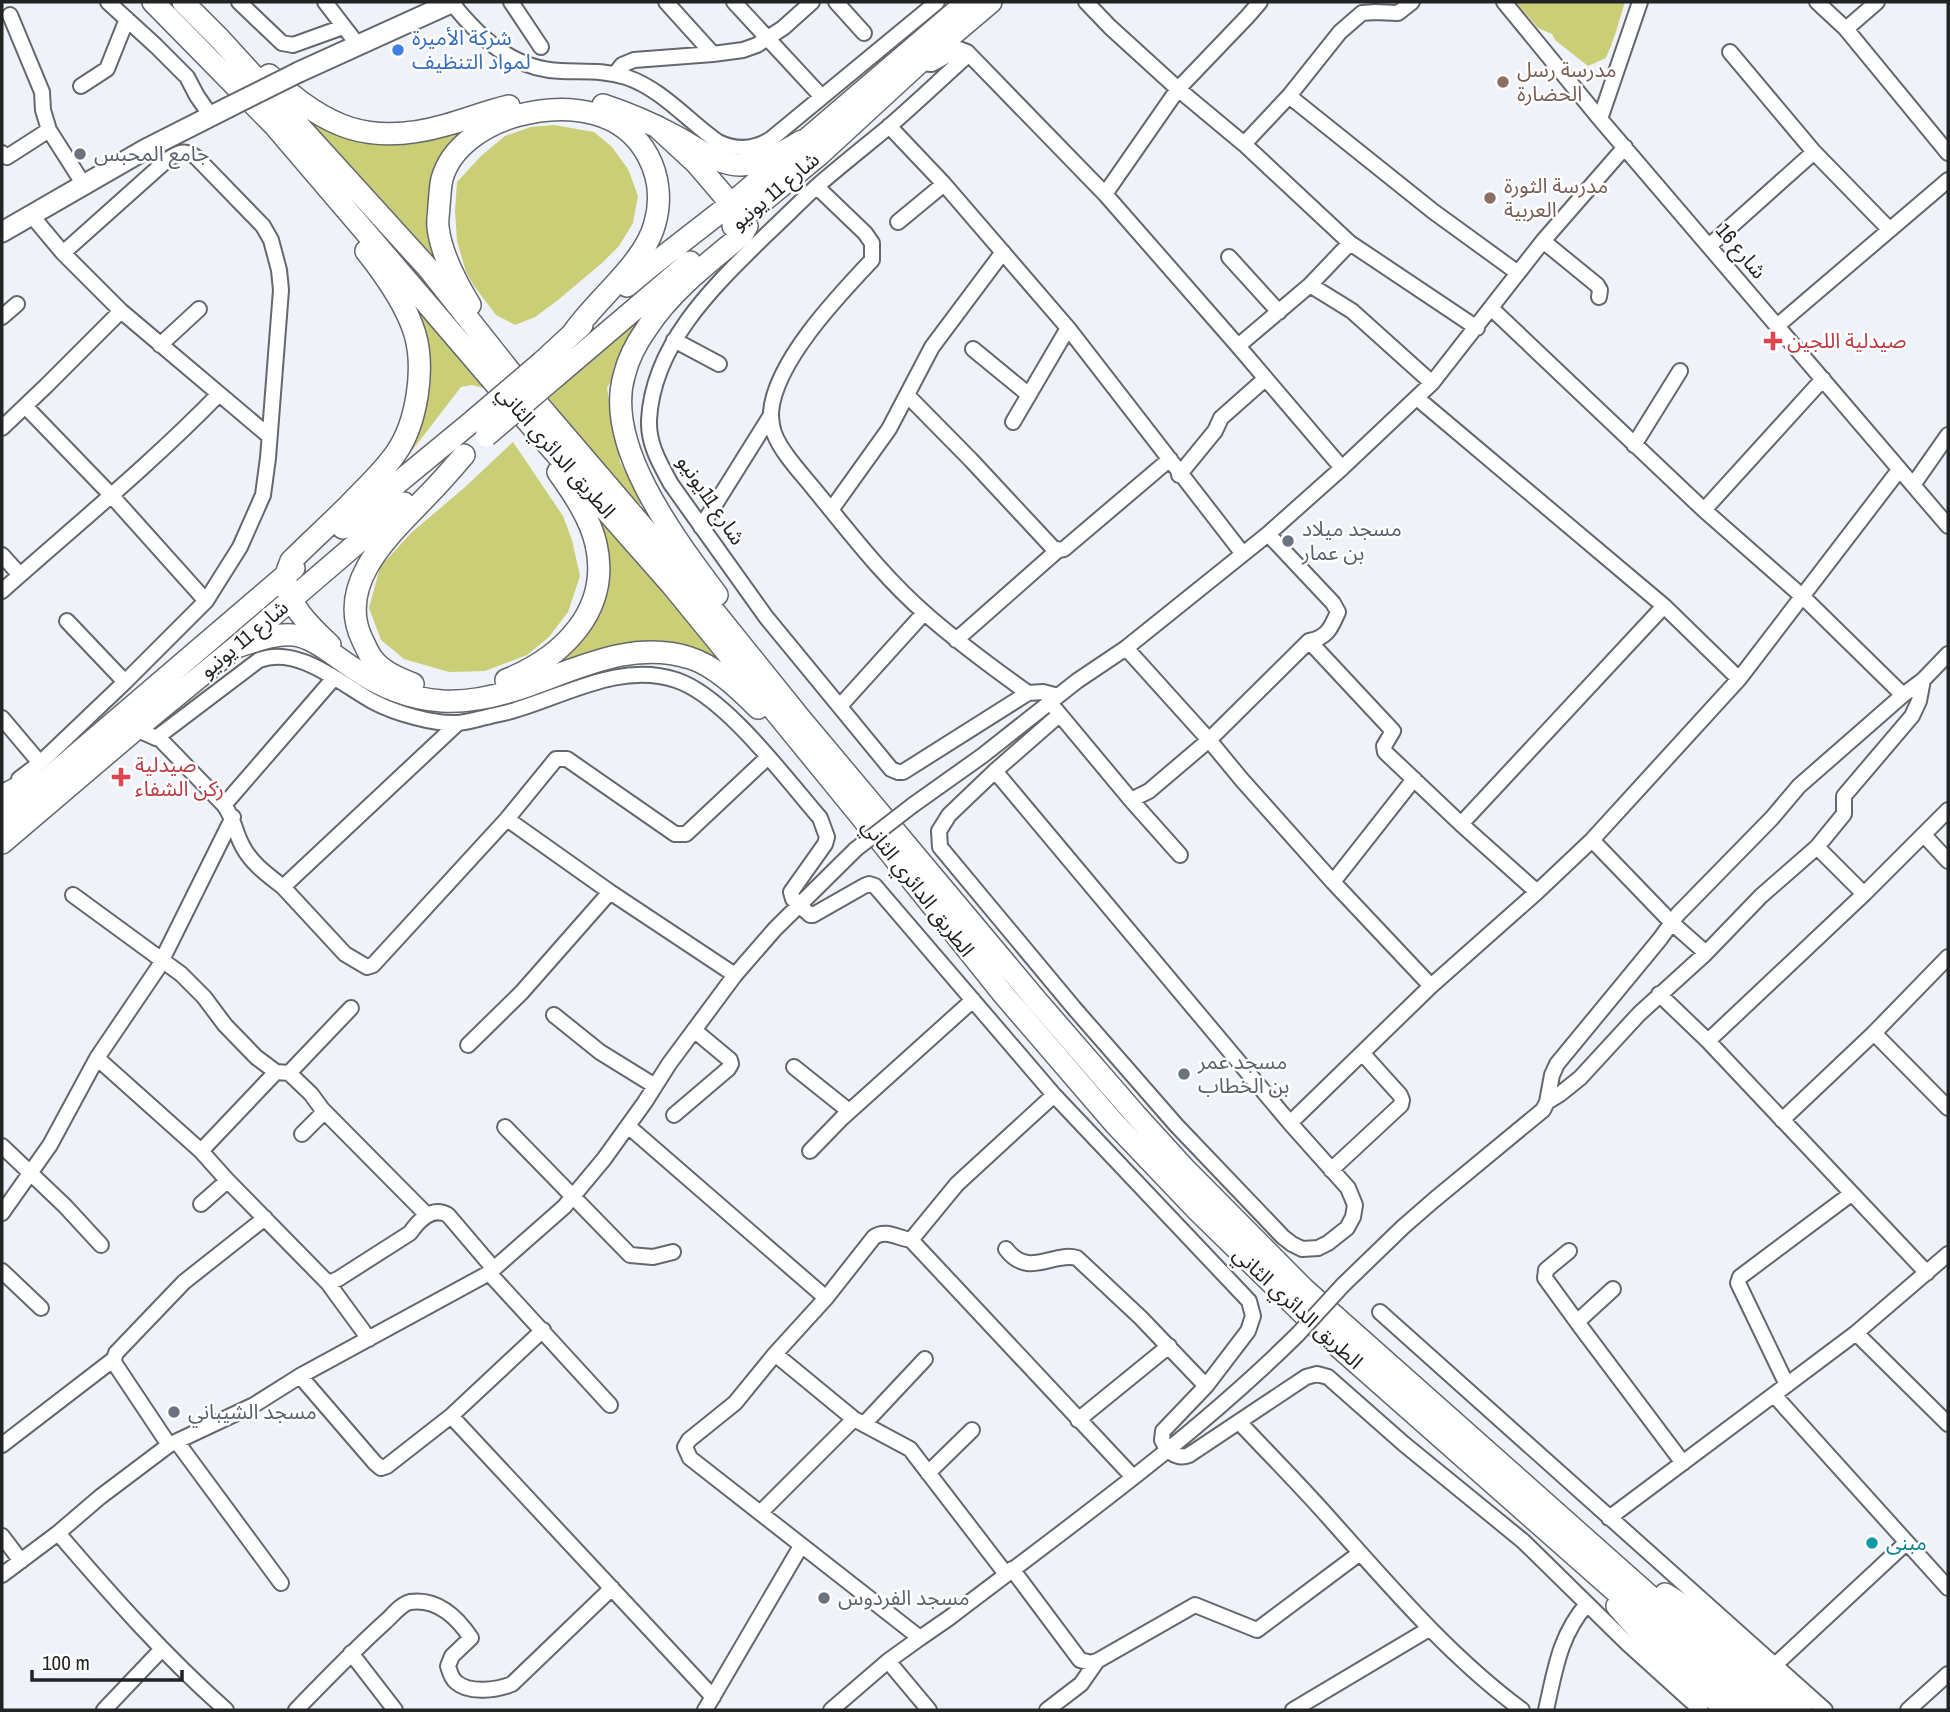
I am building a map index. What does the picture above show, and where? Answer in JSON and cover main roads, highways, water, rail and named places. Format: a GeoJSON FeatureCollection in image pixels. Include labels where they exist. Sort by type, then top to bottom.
{"type":"FeatureCollection","features":[{"type":"Feature","properties":{"kind":"highway","name":"الطريق الدائري الثاني"},"geometry":{"type":"LineString","coordinates":[[153,2],[274,125],[528,422],[671,584],[1003,995],[1115,1124],[1198,1211],[1367,1373],[1750,1710]]}},
{"type":"Feature","properties":{"kind":"highway","name":"الطريق الدائري الثاني"},"geometry":{"type":"LineString","coordinates":[[185,2],[428,268],[509,369],[826,748],[1105,1080],[1161,1142],[1303,1289],[1778,1710]]}},
{"type":"Feature","properties":{"kind":"highway"},"geometry":{"type":"LineString","coordinates":[[185,2],[216,25],[278,84],[310,108],[337,125],[368,134],[403,134],[444,126],[501,108],[565,99],[601,104],[639,118],[710,156],[734,165],[757,163],[803,141]]}},
{"type":"Feature","properties":{"kind":"highway"},"geometry":{"type":"LineString","coordinates":[[936,28],[952,2]]}},
{"type":"Feature","properties":{"kind":"highway","name":"شارع 11 يونيو"},"geometry":{"type":"LineString","coordinates":[[549,369],[737,211],[803,141],[967,2]]}},
{"type":"Feature","properties":{"kind":"highway","name":"شارع 11 يونيو"},"geometry":{"type":"LineString","coordinates":[[549,369],[573,333],[650,266],[819,155],[919,63],[991,2]]}},
{"type":"Feature","properties":{"kind":"highway"},"geometry":{"type":"LineString","coordinates":[[573,333],[585,315],[638,258],[650,238],[656,221],[659,195],[656,171],[640,143],[619,125],[596,114],[568,110],[532,111],[498,121],[455,153],[442,180],[438,226],[446,257],[461,291],[483,326],[567,429],[596,471]]}},
{"type":"Feature","properties":{"kind":"highway"},"geometry":{"type":"LineString","coordinates":[[274,125],[319,191],[392,287],[415,334],[419,370],[417,398],[411,423],[397,451],[377,477],[291,561],[286,575],[291,600],[315,631],[354,669]]}},
{"type":"Feature","properties":{"kind":"highway"},"geometry":{"type":"LineString","coordinates":[[656,126],[685,151],[747,226],[742,235],[687,281],[648,326],[634,350],[623,377],[621,409],[630,455],[654,505],[826,748]]}},
{"type":"Feature","properties":{"kind":"highway"},"geometry":{"type":"LineString","coordinates":[[480,428],[549,369]]}},
{"type":"Feature","properties":{"kind":"highway"},"geometry":{"type":"LineString","coordinates":[[464,455],[387,538],[369,562],[358,587],[355,615],[360,634],[372,659],[394,676],[418,687],[475,688],[499,683],[524,673],[565,645],[582,625],[594,601],[599,569],[596,542],[587,519],[528,422]]}},
{"type":"Feature","properties":{"kind":"highway","name":"شارع 11 يونيو"},"geometry":{"type":"LineString","coordinates":[[2,818],[286,575],[480,428]]}},
{"type":"Feature","properties":{"kind":"highway","name":"شارع 11 يونيو"},"geometry":{"type":"LineString","coordinates":[[2,843],[464,455],[480,428]]}},
{"type":"Feature","properties":{"kind":"highway"},"geometry":{"type":"LineString","coordinates":[[236,647],[275,636],[295,634],[326,649],[381,684],[406,695],[441,701],[470,701],[503,694],[598,660],[629,653],[663,653],[691,658],[715,671],[744,694],[863,819]]}},
{"type":"Feature","properties":{"kind":"highway"},"geometry":{"type":"LineString","coordinates":[[2,794],[73,758]]}},
{"type":"Feature","properties":{"kind":"highway"},"geometry":{"type":"LineString","coordinates":[[1597,1575],[1620,1611],[1639,1632],[1727,1710]]}},
{"type":"Feature","properties":{"kind":"highway"},"geometry":{"type":"LineString","coordinates":[[1630,1578],[1657,1589],[1681,1604],[1802,1710]]}},
{"type":"Feature","properties":{"kind":"main road"},"geometry":{"type":"LineString","coordinates":[[2,232],[146,149],[299,72],[452,2]]}},
{"type":"Feature","properties":{"kind":"place","name":"شركة الأميرة لمواد التنظيف"},"geometry":{"type":"Point","coordinates":[398,50]}},
{"type":"Feature","properties":{"kind":"place","name":"مدرسة رسل الحضارة"},"geometry":{"type":"Point","coordinates":[1503,82]}},
{"type":"Feature","properties":{"kind":"place","name":"جامع المحبس"},"geometry":{"type":"Point","coordinates":[80,154]}},
{"type":"Feature","properties":{"kind":"place","name":"مدرسة الثورة العربية"},"geometry":{"type":"Point","coordinates":[1490,198]}},
{"type":"Feature","properties":{"kind":"place","name":"صيدلية اللجين"},"geometry":{"type":"Point","coordinates":[1773,341]}},
{"type":"Feature","properties":{"kind":"place","name":"مسجد ميلاد بن عمار"},"geometry":{"type":"Point","coordinates":[1288,541]}},
{"type":"Feature","properties":{"kind":"place","name":"صيدلية ركن الشفاء"},"geometry":{"type":"Point","coordinates":[121,777]}},
{"type":"Feature","properties":{"kind":"place","name":"مسجد عمر بن الخطاب"},"geometry":{"type":"Point","coordinates":[1184,1074]}},
{"type":"Feature","properties":{"kind":"place","name":"مسجد الشيباني"},"geometry":{"type":"Point","coordinates":[174,1412]}},
{"type":"Feature","properties":{"kind":"place","name":"مبنى"},"geometry":{"type":"Point","coordinates":[1872,1543]}},
{"type":"Feature","properties":{"kind":"place","name":"مسجد الفردوس"},"geometry":{"type":"Point","coordinates":[824,1598]}}]}
